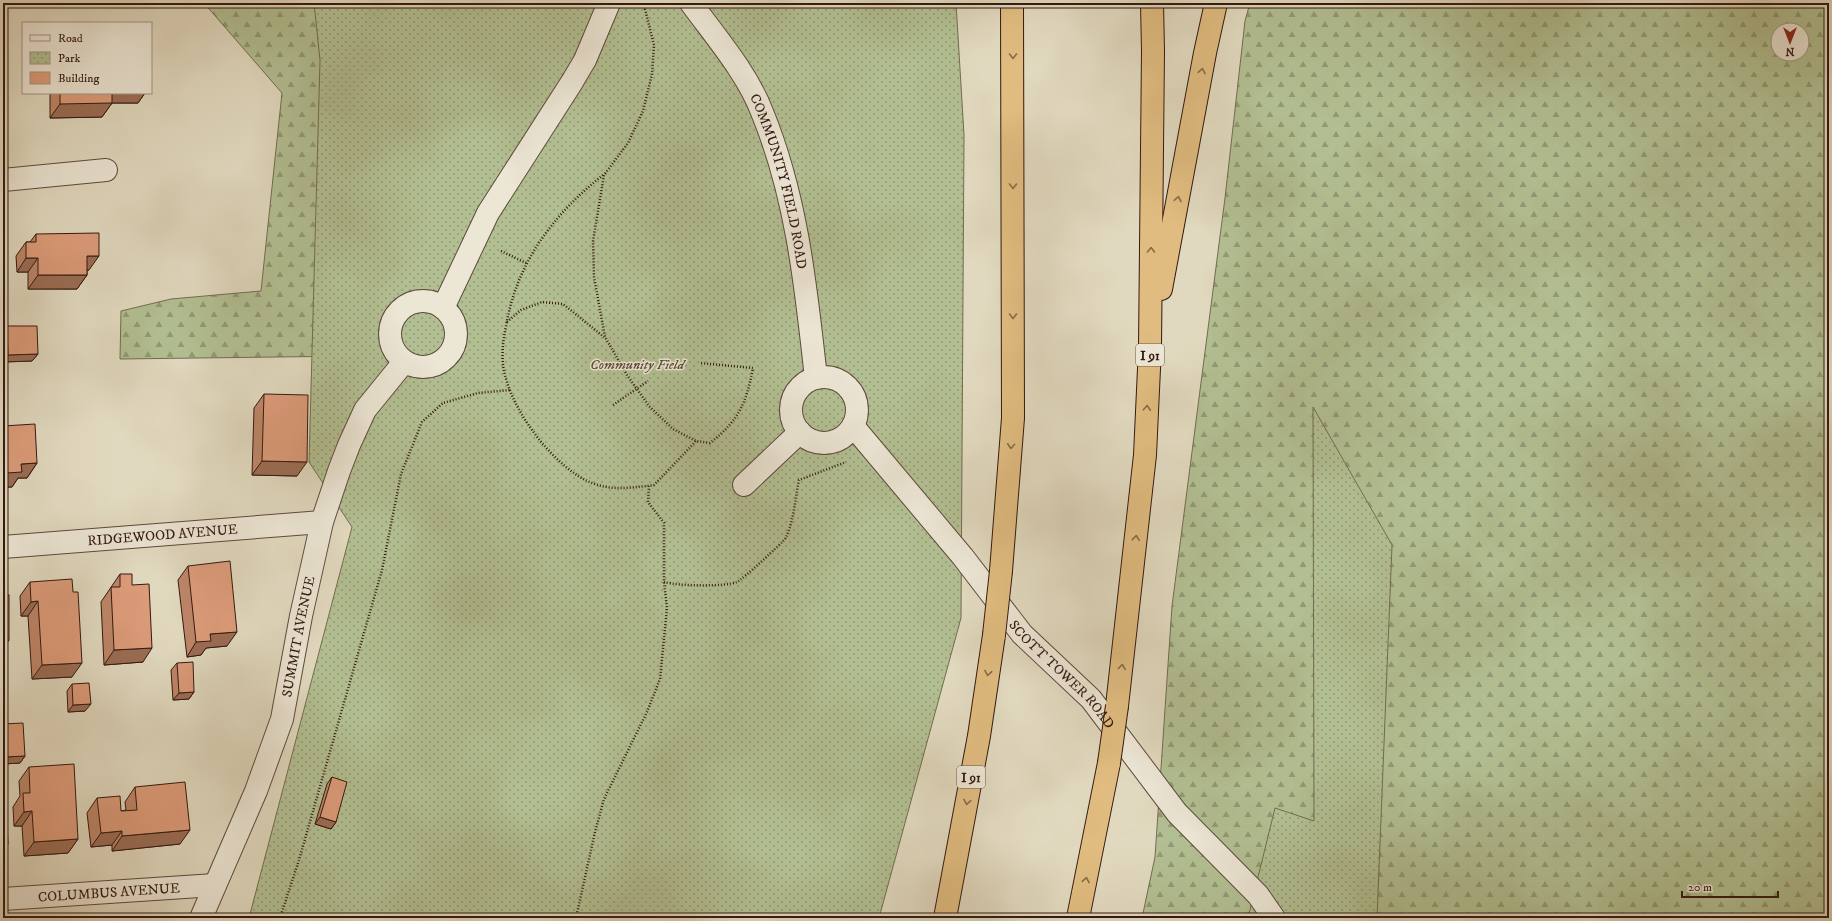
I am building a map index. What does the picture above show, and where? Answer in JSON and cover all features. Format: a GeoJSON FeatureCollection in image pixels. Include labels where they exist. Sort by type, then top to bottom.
{"type":"FeatureCollection","features":[{"type":"Feature","properties":{"kind":"highway"},"geometry":{"type":"LineString","coordinates":[[1009,3],[1013,34]]}},
{"type":"Feature","properties":{"kind":"highway","name":"I 91"},"geometry":{"type":"LineString","coordinates":[[945,918],[973,766],[994,635],[1001,571],[1013,418],[1012,3]]}},
{"type":"Feature","properties":{"kind":"highway","name":"I 91"},"geometry":{"type":"LineString","coordinates":[[1078,918],[1109,763],[1117,706],[1145,455],[1150,347],[1153,58],[1152,3]]}},
{"type":"Feature","properties":{"kind":"highway"},"geometry":{"type":"LineString","coordinates":[[1150,347],[1205,53],[1216,3]]}},
{"type":"Feature","properties":{"kind":"street"},"geometry":{"type":"LineString","coordinates":[[443,308],[488,213],[585,60],[609,3]]}},
{"type":"Feature","properties":{"kind":"street","name":"COMMUNITY FIELD ROAD"},"geometry":{"type":"LineString","coordinates":[[691,3],[738,67],[762,111],[794,214],[802,259],[816,378]]}},
{"type":"Feature","properties":{"kind":"street"},"geometry":{"type":"LineString","coordinates":[[3,180],[106,170]]}},
{"type":"Feature","properties":{"kind":"street"},"geometry":{"type":"LineString","coordinates":[[422,301],[433,303],[443,308],[452,319],[456,333],[454,348],[445,359],[433,366],[418,368],[404,362],[395,353],[390,342],[390,329],[394,318],[401,309],[411,303],[422,301]]}},
{"type":"Feature","properties":{"kind":"street","name":"SUMMIT AVENUE"},"geometry":{"type":"LineString","coordinates":[[201,918],[256,791],[282,720],[301,616],[322,522],[349,445],[365,410],[404,362]]}},
{"type":"Feature","properties":{"kind":"street"},"geometry":{"type":"LineString","coordinates":[[829,377],[842,382],[852,392],[857,403],[857,415],[853,426],[846,436],[835,442],[822,443],[810,440],[800,432],[793,421],[791,408],[795,395],[804,384],[816,378],[829,377]]}},
{"type":"Feature","properties":{"kind":"street","name":"SCOTT TOWER ROAD"},"geometry":{"type":"LineString","coordinates":[[853,426],[963,557],[1022,634],[1091,699],[1177,813],[1258,895],[1274,918]]}},
{"type":"Feature","properties":{"kind":"street"},"geometry":{"type":"LineString","coordinates":[[744,485],[800,432]]}},
{"type":"Feature","properties":{"kind":"street","name":"RIDGEWOOD AVENUE"},"geometry":{"type":"LineString","coordinates":[[3,547],[322,522]]}},
{"type":"Feature","properties":{"kind":"street","name":"COLUMBUS AVENUE"},"geometry":{"type":"LineString","coordinates":[[3,899],[215,885]]}},
{"type":"Feature","properties":{"kind":"path"},"geometry":{"type":"LineString","coordinates":[[641,3],[645,8]]}},
{"type":"Feature","properties":{"kind":"path"},"geometry":{"type":"LineString","coordinates":[[646,3],[645,8],[654,45],[652,74],[643,111],[628,143],[604,175],[585,190],[552,225],[533,250],[526,263],[510,305],[503,345],[504,371],[510,390],[524,420],[536,436],[554,457],[578,476],[603,487],[654,486],[696,441]]}},
{"type":"Feature","properties":{"kind":"path"},"geometry":{"type":"LineString","coordinates":[[604,175],[593,241],[594,277],[605,337],[627,375],[649,406],[673,429],[696,441],[710,443],[725,431],[741,411],[749,389],[753,368],[700,363]]}},
{"type":"Feature","properties":{"kind":"path"},"geometry":{"type":"LineString","coordinates":[[495,248],[526,263]]}},
{"type":"Feature","properties":{"kind":"path"},"geometry":{"type":"LineString","coordinates":[[507,322],[521,310],[542,302],[563,304],[605,337]]}},
{"type":"Feature","properties":{"kind":"path"},"geometry":{"type":"LineString","coordinates":[[613,405],[648,380]]}},
{"type":"Feature","properties":{"kind":"path"},"geometry":{"type":"LineString","coordinates":[[280,918],[299,860],[382,570],[401,474],[422,422],[443,403],[478,393],[510,390]]}},
{"type":"Feature","properties":{"kind":"path"},"geometry":{"type":"LineString","coordinates":[[664,582],[674,585],[707,585],[738,582],[784,540],[790,525],[799,480],[875,452]]}},
{"type":"Feature","properties":{"kind":"path"},"geometry":{"type":"LineString","coordinates":[[576,918],[595,832],[604,799],[647,712],[660,680],[667,608],[664,582],[664,523],[648,502],[649,486]]}},
{"type":"Feature","properties":{"kind":"green space"},"geometry":{"type":"Polygon","coordinates":[[[204,3],[549,3],[355,356],[120,359],[121,311],[171,299],[261,291],[282,93],[204,3]]]}},
{"type":"Feature","properties":{"kind":"green space","name":"Community Field"},"geometry":{"type":"Polygon","coordinates":[[[314,3],[956,3],[964,135],[961,618],[879,918],[249,918],[352,527],[309,462],[320,60],[314,3]]]}},
{"type":"Feature","properties":{"kind":"green space"},"geometry":{"type":"Polygon","coordinates":[[[1250,3],[1829,3],[1829,918],[1142,918],[1155,857],[1172,606],[1225,198],[1245,21],[1250,3]]]}},
{"type":"Feature","properties":{"kind":"green space"},"geometry":{"type":"Polygon","coordinates":[[[1313,407],[1392,545],[1377,918],[1248,918],[1275,808],[1314,821],[1313,407]]]}},
{"type":"Feature","properties":{"kind":"building"},"geometry":{"type":"Polygon","coordinates":[[[60,94],[112,94],[112,103],[60,104],[60,94]]]}},
{"type":"Feature","properties":{"kind":"building"},"geometry":{"type":"Polygon","coordinates":[[[99,233],[99,256],[87,256],[87,275],[38,275],[38,258],[26,258],[26,242],[36,242],[36,234],[99,233]]]}},
{"type":"Feature","properties":{"kind":"building"},"geometry":{"type":"Polygon","coordinates":[[[7,326],[37,326],[38,354],[8,355],[7,326]]]}},
{"type":"Feature","properties":{"kind":"building"},"geometry":{"type":"Polygon","coordinates":[[[264,394],[308,395],[307,462],[262,461],[264,394]]]}},
{"type":"Feature","properties":{"kind":"building"},"geometry":{"type":"Polygon","coordinates":[[[35,424],[37,463],[21,464],[22,472],[7,473],[7,465],[3,466],[3,426],[35,424]]]}},
{"type":"Feature","properties":{"kind":"building"},"geometry":{"type":"Polygon","coordinates":[[[230,561],[237,632],[210,634],[211,641],[196,642],[188,566],[230,561]]]}},
{"type":"Feature","properties":{"kind":"building"},"geometry":{"type":"Polygon","coordinates":[[[120,574],[132,574],[132,585],[149,584],[152,648],[114,650],[111,587],[120,587],[120,574]]]}},
{"type":"Feature","properties":{"kind":"building"},"geometry":{"type":"Polygon","coordinates":[[[72,579],[73,592],[78,592],[82,663],[42,665],[38,601],[31,602],[30,582],[72,579]]]}},
{"type":"Feature","properties":{"kind":"building"},"geometry":{"type":"Polygon","coordinates":[[[3,595],[9,595],[9,640],[3,640],[3,595]]]}},
{"type":"Feature","properties":{"kind":"building"},"geometry":{"type":"Polygon","coordinates":[[[193,662],[194,692],[179,693],[177,663],[193,662]]]}},
{"type":"Feature","properties":{"kind":"building"},"geometry":{"type":"Polygon","coordinates":[[[89,683],[91,704],[73,705],[72,684],[89,683]]]}},
{"type":"Feature","properties":{"kind":"building"},"geometry":{"type":"Polygon","coordinates":[[[23,723],[25,756],[5,757],[3,724],[23,723]]]}},
{"type":"Feature","properties":{"kind":"building"},"geometry":{"type":"Polygon","coordinates":[[[74,764],[78,839],[34,842],[32,811],[24,812],[23,793],[30,793],[29,767],[74,764]]]}},
{"type":"Feature","properties":{"kind":"building"},"geometry":{"type":"Polygon","coordinates":[[[3,769],[8,844],[3,845],[3,769]]]}},
{"type":"Feature","properties":{"kind":"building"},"geometry":{"type":"Polygon","coordinates":[[[332,777],[347,782],[336,822],[320,817],[332,777]]]}},
{"type":"Feature","properties":{"kind":"building"},"geometry":{"type":"Polygon","coordinates":[[[185,782],[190,830],[122,836],[122,831],[101,833],[97,798],[120,796],[121,811],[137,810],[135,787],[185,782]]]}}]}
